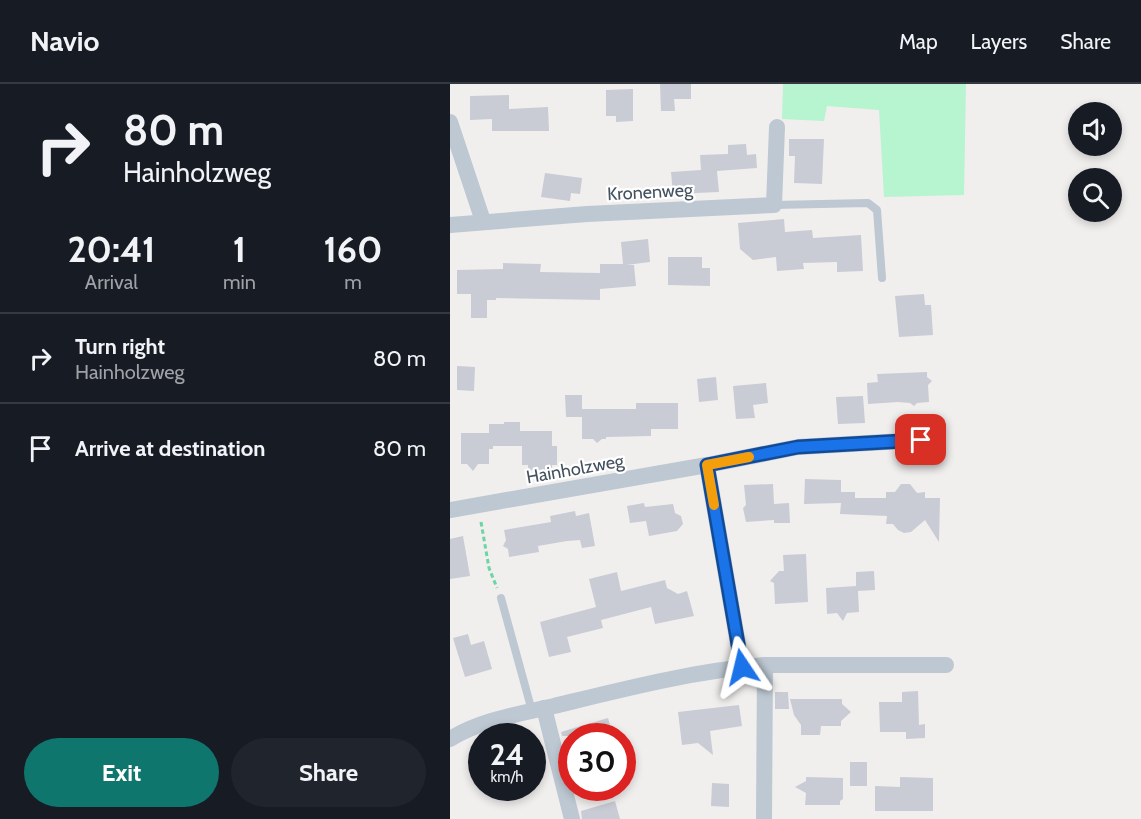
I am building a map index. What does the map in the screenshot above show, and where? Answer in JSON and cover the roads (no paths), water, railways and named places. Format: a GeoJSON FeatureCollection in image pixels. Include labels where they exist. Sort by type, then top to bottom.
{"type":"FeatureCollection","features":[{"type":"Feature","properties":{"kind":"street"},"geometry":{"type":"LineString","coordinates":[[450,122],[483,221]]}},
{"type":"Feature","properties":{"kind":"street"},"geometry":{"type":"LineString","coordinates":[[774,205],[777,127]]}},
{"type":"Feature","properties":{"kind":"street","name":"Kronenweg"},"geometry":{"type":"LineString","coordinates":[[450,225],[483,221],[774,205]]}},
{"type":"Feature","properties":{"kind":"street","name":"Hainholzweg"},"geometry":{"type":"LineString","coordinates":[[450,510],[798,447],[921,440]]}},
{"type":"Feature","properties":{"kind":"street"},"geometry":{"type":"LineString","coordinates":[[707,465],[742,667]]}},
{"type":"Feature","properties":{"kind":"street"},"geometry":{"type":"LineString","coordinates":[[765,665],[765,819]]}},
{"type":"Feature","properties":{"kind":"street"},"geometry":{"type":"LineString","coordinates":[[450,739],[466,729],[646,683],[742,667],[946,665]]}},
{"type":"Feature","properties":{"kind":"street"},"geometry":{"type":"LineString","coordinates":[[538,710],[572,819]]}},
{"type":"Feature","properties":{"kind":"lane"},"geometry":{"type":"LineString","coordinates":[[774,205],[868,203],[877,210],[882,278]]}},
{"type":"Feature","properties":{"kind":"lane"},"geometry":{"type":"LineString","coordinates":[[501,598],[538,710]]}}]}
